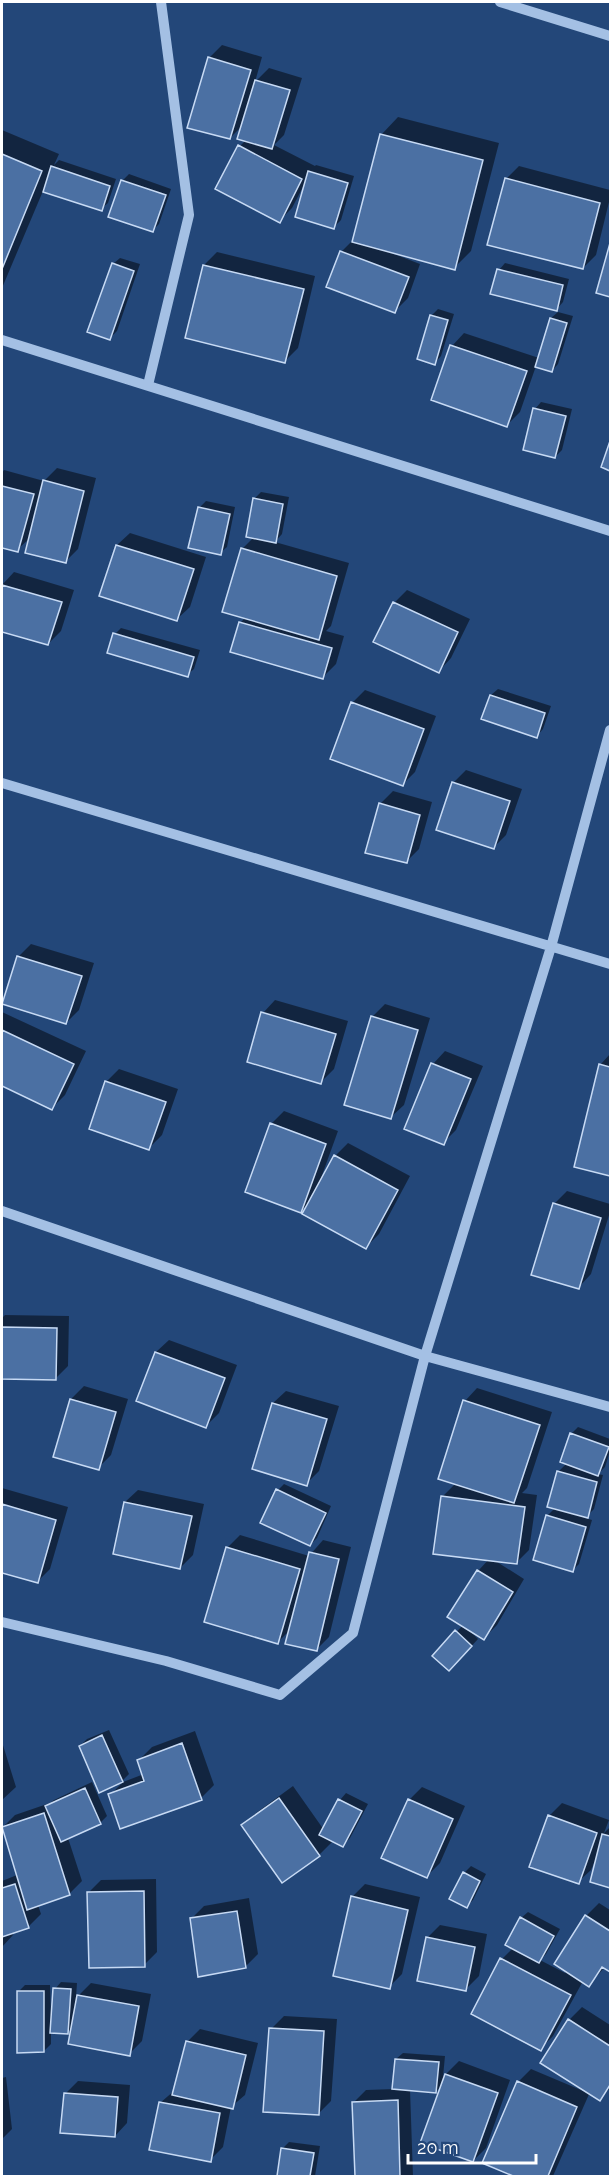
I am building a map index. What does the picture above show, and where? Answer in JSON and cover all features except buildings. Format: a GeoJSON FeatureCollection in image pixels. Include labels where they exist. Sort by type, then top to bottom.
{"type":"FeatureCollection","features":[{"type":"Feature","properties":{"kind":"street"},"geometry":{"type":"LineString","coordinates":[[148,385],[189,216],[161,2]]}},
{"type":"Feature","properties":{"kind":"street"},"geometry":{"type":"LineString","coordinates":[[500,2],[610,36]]}},
{"type":"Feature","properties":{"kind":"street"},"geometry":{"type":"LineString","coordinates":[[2,340],[610,531]]}},
{"type":"Feature","properties":{"kind":"street"},"geometry":{"type":"LineString","coordinates":[[2,1622],[166,1661],[280,1695],[353,1633],[425,1356],[551,947],[610,730]]}},
{"type":"Feature","properties":{"kind":"street"},"geometry":{"type":"LineString","coordinates":[[2,783],[610,964]]}},
{"type":"Feature","properties":{"kind":"street"},"geometry":{"type":"LineString","coordinates":[[2,1211],[425,1356],[610,1407]]}}]}
